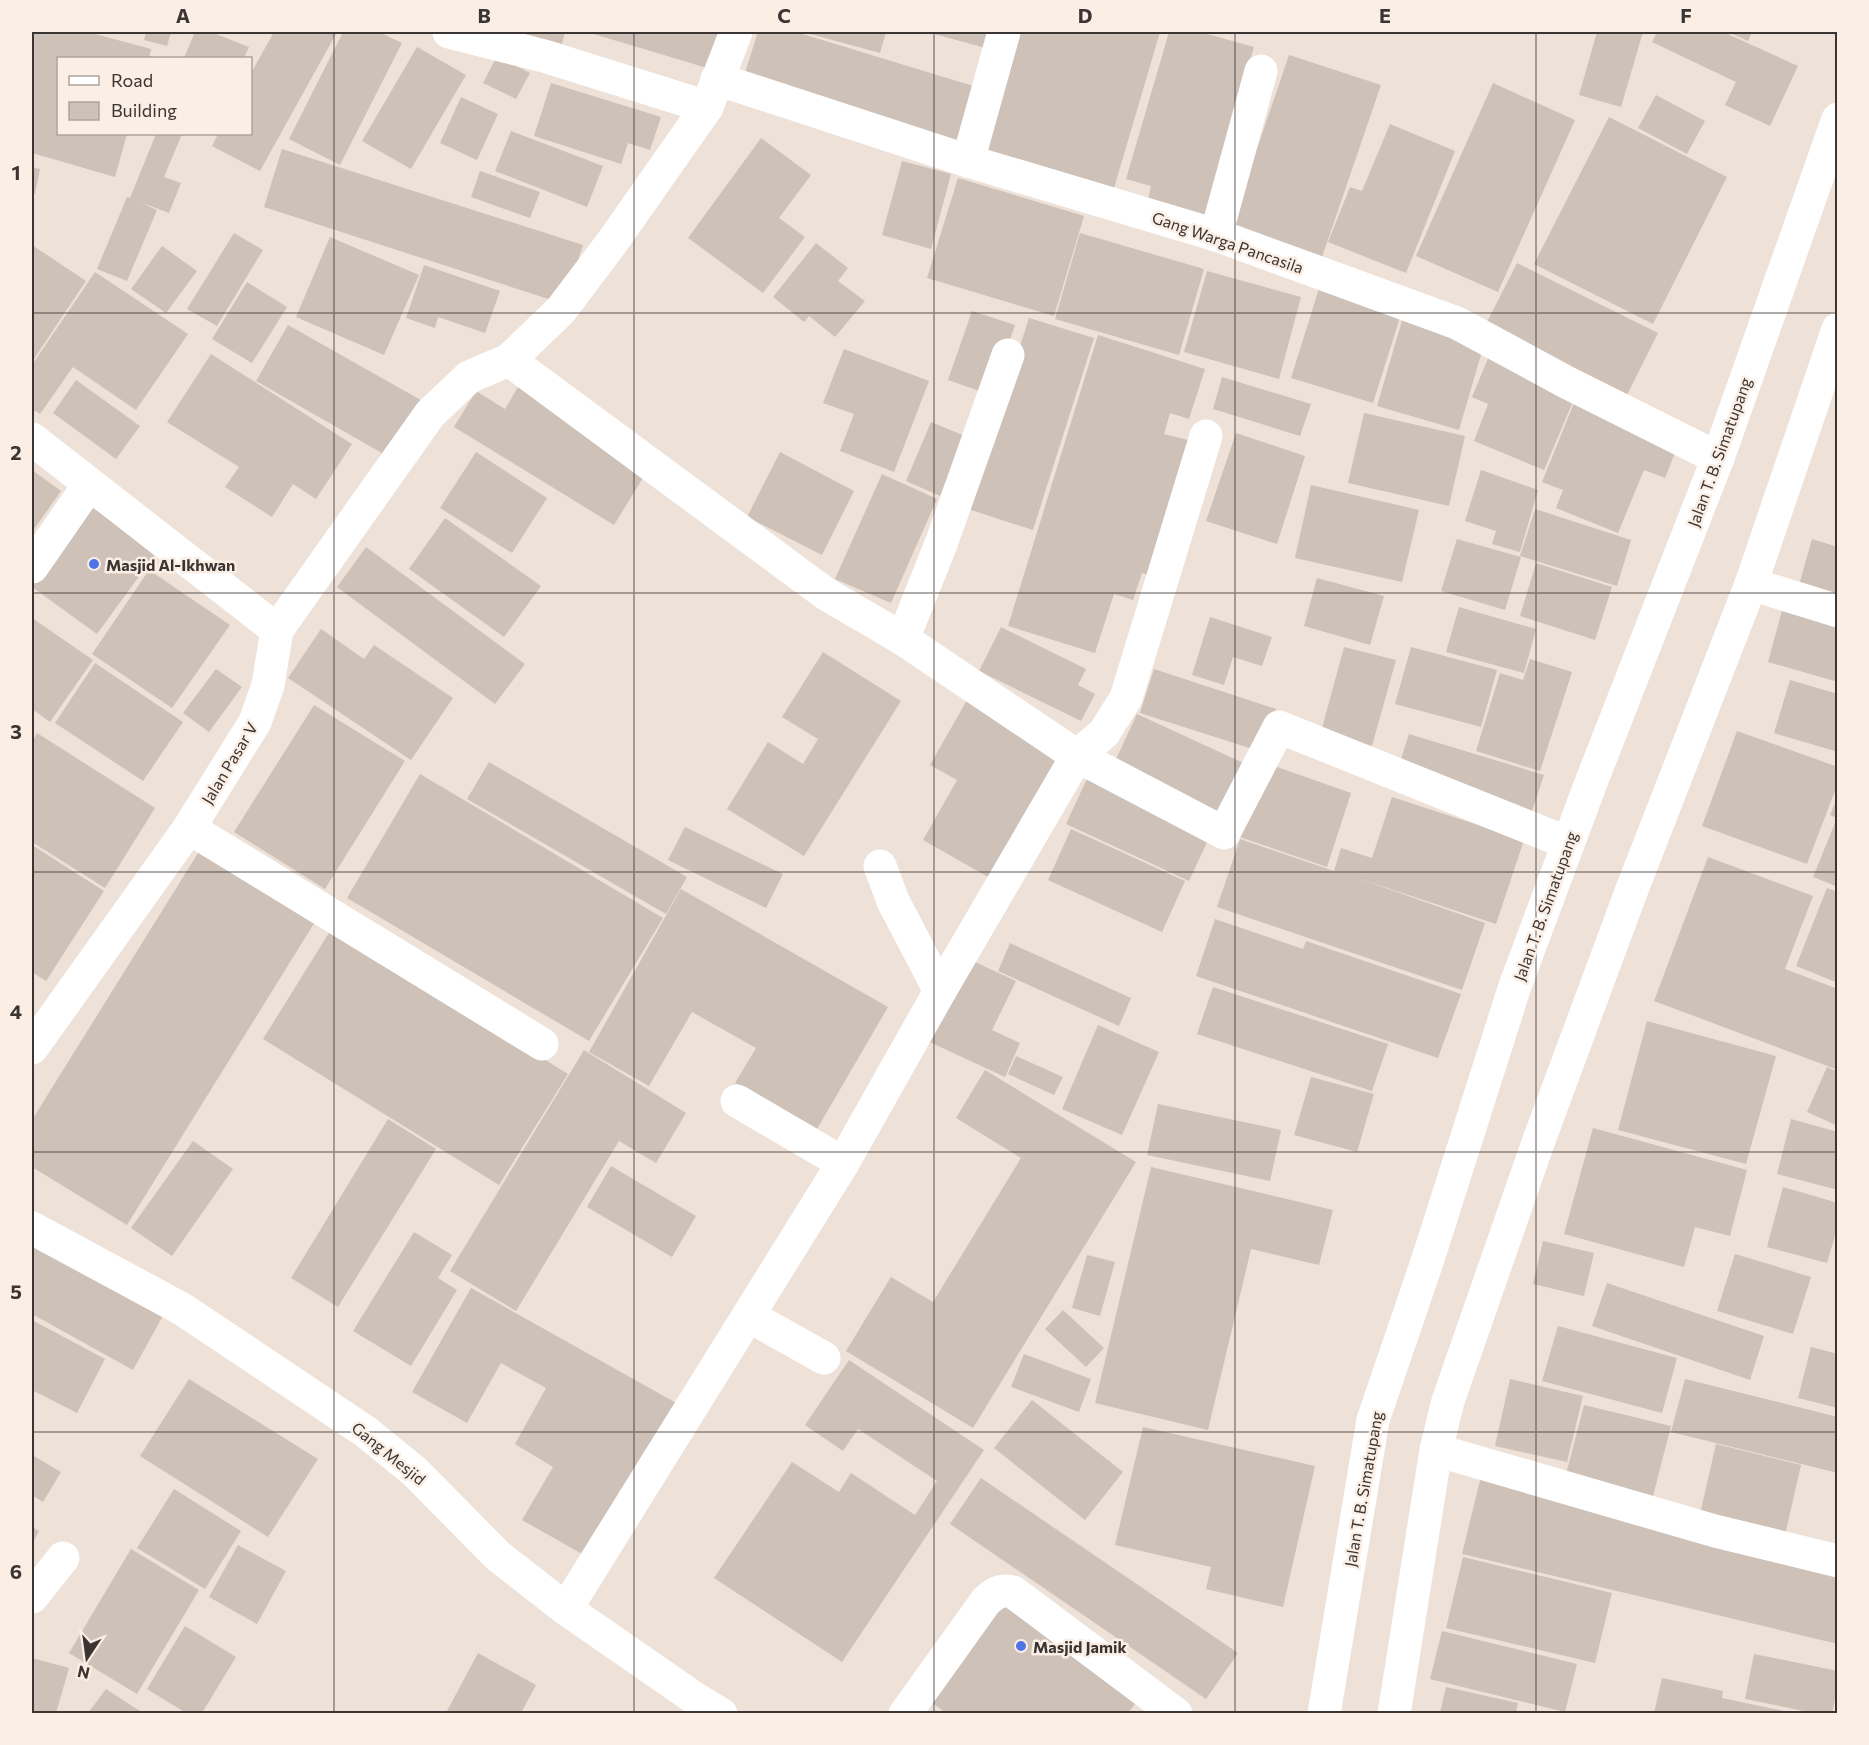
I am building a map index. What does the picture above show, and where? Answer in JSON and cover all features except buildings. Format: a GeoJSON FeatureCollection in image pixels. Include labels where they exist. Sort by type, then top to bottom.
{"type":"FeatureCollection","features":[{"type":"Feature","properties":{"kind":"street","name":"Gang Warga Pancasila"},"geometry":{"type":"LineString","coordinates":[[449,32],[544,56],[712,93],[968,161],[1216,235],[1457,323],[1566,382],[1718,458]]}},
{"type":"Feature","properties":{"kind":"street"},"geometry":{"type":"LineString","coordinates":[[32,439],[277,630],[430,414],[469,377],[509,360],[561,310],[613,241],[712,93],[736,32]]}},
{"type":"Feature","properties":{"kind":"street"},"geometry":{"type":"LineString","coordinates":[[968,161],[1004,32]]}},
{"type":"Feature","properties":{"kind":"street"},"geometry":{"type":"LineString","coordinates":[[1216,235],[1260,71]]}},
{"type":"Feature","properties":{"kind":"street","name":"Jalan T. B. Simatupang"},"geometry":{"type":"LineString","coordinates":[[1324,1713],[1373,1420],[1428,1259],[1515,986],[1568,843],[1718,458],[1838,119]]}},
{"type":"Feature","properties":{"kind":"street"},"geometry":{"type":"LineString","coordinates":[[1394,1713],[1436,1450],[1448,1401],[1539,1140],[1631,892],[1751,584],[1838,328]]}},
{"type":"Feature","properties":{"kind":"street"},"geometry":{"type":"LineString","coordinates":[[903,639],[941,544],[1008,355]]}},
{"type":"Feature","properties":{"kind":"street"},"geometry":{"type":"LineString","coordinates":[[509,360],[826,594],[903,639],[1077,756],[1224,833],[1279,727],[1568,843]]}},
{"type":"Feature","properties":{"kind":"street"},"geometry":{"type":"LineString","coordinates":[[566,1609],[843,1163],[1077,756],[1104,733],[1126,698],[1206,436]]}},
{"type":"Feature","properties":{"kind":"street"},"geometry":{"type":"LineString","coordinates":[[32,567],[89,485]]}},
{"type":"Feature","properties":{"kind":"street"},"geometry":{"type":"LineString","coordinates":[[1751,584],[1838,611]]}},
{"type":"Feature","properties":{"kind":"street","name":"Jalan Pasar V"},"geometry":{"type":"LineString","coordinates":[[32,1048],[189,828],[255,722],[268,685],[277,630]]}},
{"type":"Feature","properties":{"kind":"street"},"geometry":{"type":"LineString","coordinates":[[189,828],[542,1044]]}},
{"type":"Feature","properties":{"kind":"street"},"geometry":{"type":"LineString","coordinates":[[880,867],[893,901],[940,991]]}},
{"type":"Feature","properties":{"kind":"street"},"geometry":{"type":"LineString","coordinates":[[737,1101],[843,1163]]}},
{"type":"Feature","properties":{"kind":"street","name":"Gang Mesjid"},"geometry":{"type":"LineString","coordinates":[[32,1228],[182,1309],[366,1432],[414,1471],[498,1556],[687,1705],[721,1713]]}},
{"type":"Feature","properties":{"kind":"street"},"geometry":{"type":"LineString","coordinates":[[749,1316],[824,1358]]}},
{"type":"Feature","properties":{"kind":"street"},"geometry":{"type":"LineString","coordinates":[[1436,1450],[1715,1531],[1838,1561]]}},
{"type":"Feature","properties":{"kind":"street"},"geometry":{"type":"LineString","coordinates":[[32,1597],[63,1558]]}},
{"type":"Feature","properties":{"kind":"street"},"geometry":{"type":"LineString","coordinates":[[905,1713],[986,1601],[997,1591],[1004,1590],[1013,1592],[1176,1713]]}},
{"type":"Feature","properties":{"kind":"place","name":"Masjid Al-Ikhwan"},"geometry":{"type":"Point","coordinates":[94,564]}},
{"type":"Feature","properties":{"kind":"place","name":"Masjid Jamik"},"geometry":{"type":"Point","coordinates":[1021,1646]}}]}
